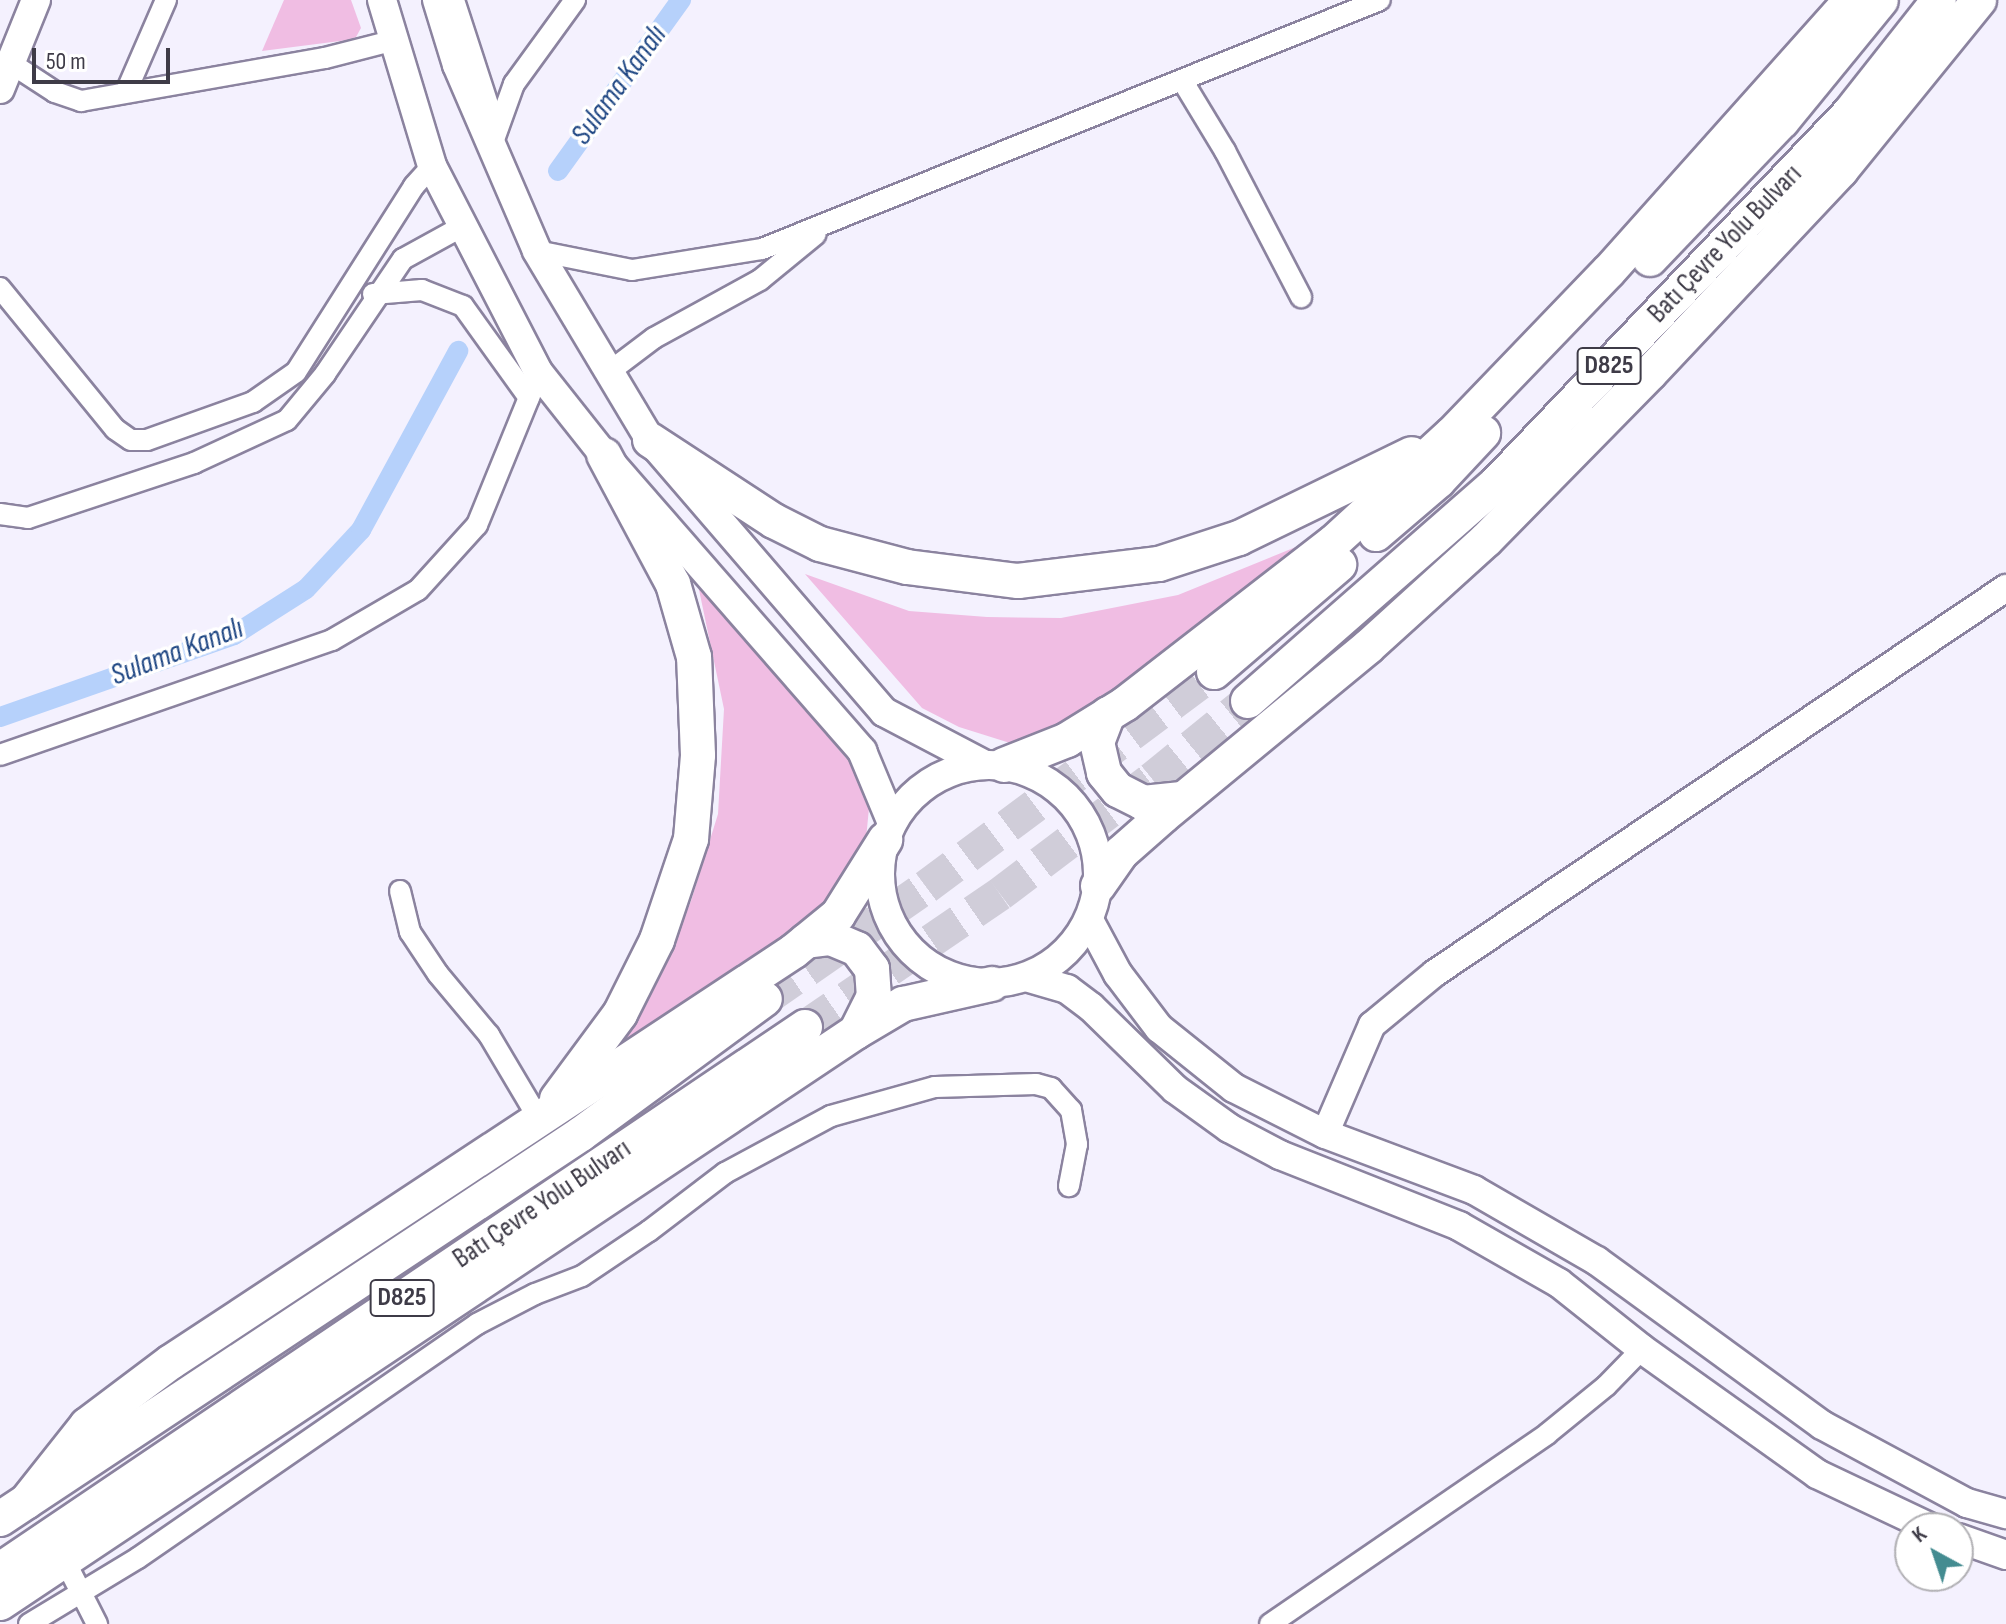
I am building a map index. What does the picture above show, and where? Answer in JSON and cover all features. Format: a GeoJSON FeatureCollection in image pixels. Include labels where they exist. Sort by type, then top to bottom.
{"type":"FeatureCollection","features":[{"type":"Feature","properties":{"kind":"highway"},"geometry":{"type":"LineString","coordinates":[[994,765],[1067,740],[1108,714],[1334,542],[1452,434],[1609,271],[1851,0]]}},
{"type":"Feature","properties":{"kind":"highway","name":"Batı Çevre Yolu Bulvarı"},"geometry":{"type":"LineString","coordinates":[[1214,672],[1438,481],[1782,121],[1881,0]]}},
{"type":"Feature","properties":{"kind":"highway","name":"Batı Çevre Yolu Bulvarı"},"geometry":{"type":"LineString","coordinates":[[1248,701],[1496,484],[1849,114],[1939,0]]}},
{"type":"Feature","properties":{"kind":"highway"},"geometry":{"type":"LineString","coordinates":[[1098,886],[1121,853],[1182,799],[1368,647],[1497,529],[1650,373],[1841,170],[1979,0]]}},
{"type":"Feature","properties":{"kind":"highway"},"geometry":{"type":"LineString","coordinates":[[650,440],[774,521],[820,544],[907,567],[1018,581],[1159,564],[1239,538],[1452,434]]}},
{"type":"Feature","properties":{"kind":"highway"},"geometry":{"type":"LineString","coordinates":[[540,1121],[620,1014],[657,940],[691,839],[698,755],[694,657],[673,584],[604,455]]}},
{"type":"Feature","properties":{"kind":"highway"},"geometry":{"type":"LineString","coordinates":[[1108,714],[1097,742],[1104,773],[1118,790],[1143,803],[1182,799]]}},
{"type":"Feature","properties":{"kind":"highway"},"geometry":{"type":"LineString","coordinates":[[13,1511],[99,1416],[171,1362],[540,1121],[806,941],[838,915],[889,831]]}},
{"type":"Feature","properties":{"kind":"highway"},"geometry":{"type":"LineString","coordinates":[[806,941],[831,938],[857,949],[872,969],[874,996],[856,1032]]}},
{"type":"Feature","properties":{"kind":"highway"},"geometry":{"type":"LineString","coordinates":[[0,1603],[856,1032],[903,1004],[992,984]]}},
{"type":"Feature","properties":{"kind":"highway","name":"Batı Çevre Yolu Bulvarı"},"geometry":{"type":"LineString","coordinates":[[13,1511],[581,1134],[765,999]]}},
{"type":"Feature","properties":{"kind":"highway","name":"Batı Çevre Yolu Bulvarı"},"geometry":{"type":"LineString","coordinates":[[0,1570],[805,1027]]}},
{"type":"Feature","properties":{"kind":"main road"},"geometry":{"type":"LineString","coordinates":[[6,76],[36,0]]}},
{"type":"Feature","properties":{"kind":"main road"},"geometry":{"type":"LineString","coordinates":[[382,0],[432,166],[463,226],[534,386],[604,455],[862,751],[889,831]]}},
{"type":"Feature","properties":{"kind":"main road"},"geometry":{"type":"LineString","coordinates":[[437,0],[457,65],[494,138],[537,251],[650,440],[884,712],[994,765],[1036,775],[1071,803],[1085,821],[1097,852],[1098,886],[1089,920],[1073,944],[1052,964],[1026,977],[992,984],[957,979],[926,964],[901,940],[885,909],[881,886],[889,831],[909,800],[931,782],[957,769],[994,765]]}},
{"type":"Feature","properties":{"kind":"main road"},"geometry":{"type":"LineString","coordinates":[[1089,920],[1118,974],[1159,1028],[1234,1088],[1325,1134],[1474,1190],[1597,1261],[1822,1425],[1967,1503],[2006,1514]]}},
{"type":"Feature","properties":{"kind":"main road"},"geometry":{"type":"LineString","coordinates":[[1026,977],[1067,989],[1091,1007],[1175,1089],[1229,1128],[1280,1155],[1459,1226],[1559,1283],[1642,1349],[1817,1474],[1897,1512]]}},
{"type":"Feature","properties":{"kind":"main road"},"geometry":{"type":"LineString","coordinates":[[1974,1544],[2006,1555]]}},
{"type":"Feature","properties":{"kind":"street"},"geometry":{"type":"LineString","coordinates":[[126,92],[166,0]]}},
{"type":"Feature","properties":{"kind":"street"},"geometry":{"type":"LineString","coordinates":[[454,0],[494,138]]}},
{"type":"Feature","properties":{"kind":"street"},"geometry":{"type":"LineString","coordinates":[[494,138],[514,84],[575,0]]}},
{"type":"Feature","properties":{"kind":"street"},"geometry":{"type":"LineString","coordinates":[[537,251],[632,270],[762,249],[1380,0]]}},
{"type":"Feature","properties":{"kind":"street"},"geometry":{"type":"LineString","coordinates":[[6,76],[81,101],[325,58],[395,40]]}},
{"type":"Feature","properties":{"kind":"street"},"geometry":{"type":"LineString","coordinates":[[1182,80],[1225,151],[1301,297]]}},
{"type":"Feature","properties":{"kind":"street"},"geometry":{"type":"LineString","coordinates":[[0,288],[115,429],[123,437],[138,441],[253,402],[296,372],[414,186],[432,166]]}},
{"type":"Feature","properties":{"kind":"street"},"geometry":{"type":"LineString","coordinates":[[609,372],[654,338],[760,280],[831,221]]}},
{"type":"Feature","properties":{"kind":"street"},"geometry":{"type":"LineString","coordinates":[[0,514],[28,518],[194,463],[287,420],[325,374],[403,259],[463,226]]}},
{"type":"Feature","properties":{"kind":"street"},"geometry":{"type":"LineString","coordinates":[[0,755],[332,640],[418,590],[477,525],[534,386],[463,306],[422,290],[381,292],[342,301]]}},
{"type":"Feature","properties":{"kind":"street"},"geometry":{"type":"LineString","coordinates":[[1325,1134],[1372,1025],[1435,973],[2006,588]]}},
{"type":"Feature","properties":{"kind":"street"},"geometry":{"type":"LineString","coordinates":[[400,891],[410,932],[438,974],[489,1035],[540,1121]]}},
{"type":"Feature","properties":{"kind":"street"},"geometry":{"type":"LineString","coordinates":[[29,1624],[138,1558],[477,1324],[535,1294],[582,1276],[649,1231],[725,1173],[831,1116],[935,1087],[1036,1084],[1051,1088],[1071,1110],[1077,1144],[1069,1186]]}},
{"type":"Feature","properties":{"kind":"street"},"geometry":{"type":"LineString","coordinates":[[1270,1624],[1547,1434],[1606,1386],[1642,1349]]}},
{"type":"Feature","properties":{"kind":"street"},"geometry":{"type":"LineString","coordinates":[[65,1561],[97,1624]]}},
{"type":"Feature","properties":{"kind":"shaded area"},"geometry":{"type":"Polygon","coordinates":[[[284,0],[351,0],[361,28],[356,37],[348,40],[262,51],[284,0]]]}},
{"type":"Feature","properties":{"kind":"shaded area"},"geometry":{"type":"Polygon","coordinates":[[[1313,540],[1052,740],[1023,747],[959,727],[922,708],[805,574],[909,611],[987,617],[1061,618],[1178,595],[1313,540]]]}},
{"type":"Feature","properties":{"kind":"shaded area"},"geometry":{"type":"Polygon","coordinates":[[[698,585],[864,779],[869,808],[866,839],[824,907],[604,1061],[662,969],[691,901],[718,814],[724,709],[698,585]]]}},
{"type":"Feature","properties":{"kind":"waterway","name":"Sulama Kanalı"},"geometry":{"type":"LineString","coordinates":[[558,171],[681,0]]}},
{"type":"Feature","properties":{"kind":"waterway","name":"Sulama Kanalı"},"geometry":{"type":"LineString","coordinates":[[0,717],[234,635],[306,589],[361,530],[458,351]]}},
{"type":"Feature","properties":{"kind":"tunnel"},"geometry":{"type":"LineString","coordinates":[[765,999],[926,887],[1214,672]]}},
{"type":"Feature","properties":{"kind":"tunnel"},"geometry":{"type":"LineString","coordinates":[[805,1027],[1000,894],[1152,779],[1248,701]]}}]}
